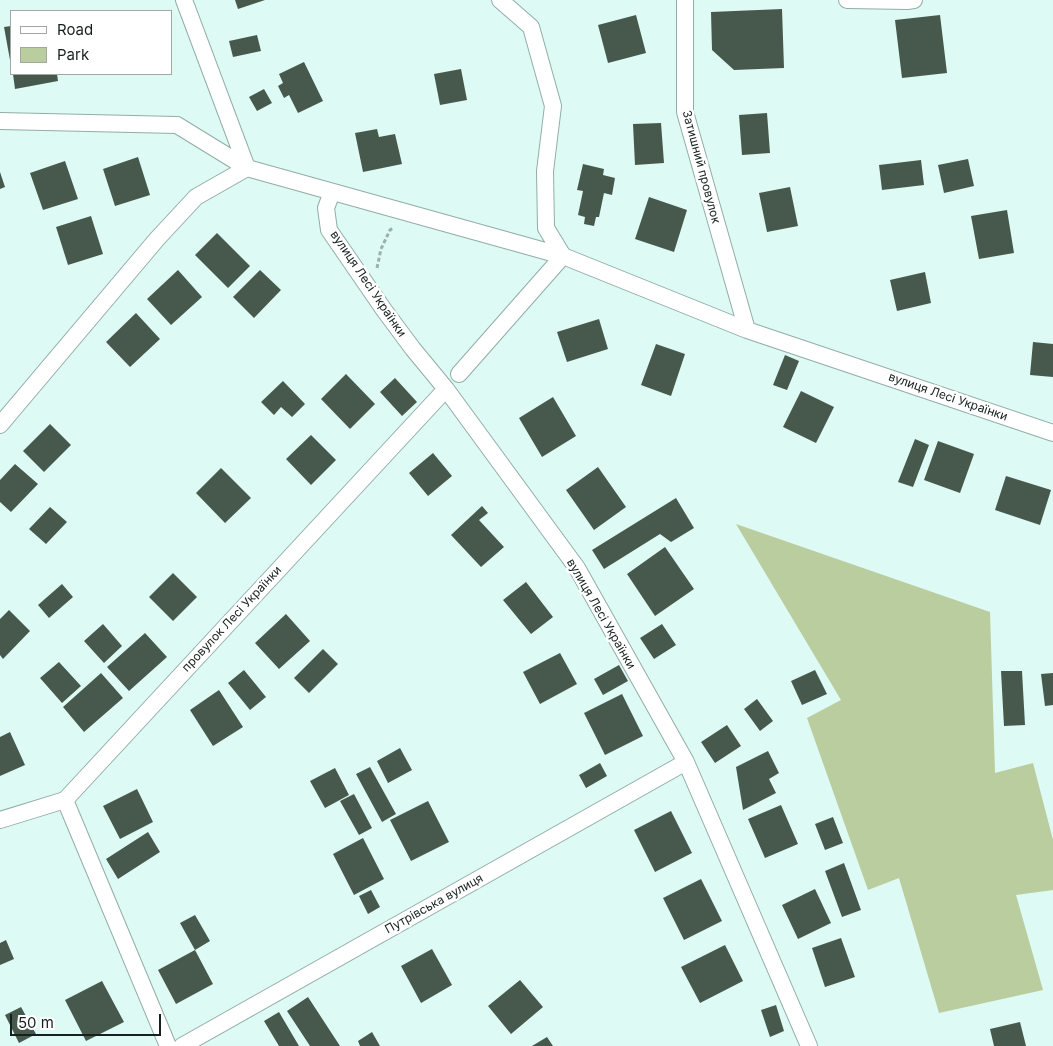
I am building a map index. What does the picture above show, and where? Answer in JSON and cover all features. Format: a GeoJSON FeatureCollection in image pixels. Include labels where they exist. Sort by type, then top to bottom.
{"type":"FeatureCollection","features":[{"type":"Feature","properties":{"kind":"street"},"geometry":{"type":"LineString","coordinates":[[0,425],[157,239],[196,197],[247,168],[184,0]]}},
{"type":"Feature","properties":{"kind":"street"},"geometry":{"type":"LineString","coordinates":[[459,374],[563,256],[546,228],[545,171],[553,106],[531,27],[500,0]]}},
{"type":"Feature","properties":{"kind":"street","name":"Затишний провулок"},"geometry":{"type":"LineString","coordinates":[[685,0],[684,112],[747,330]]}},
{"type":"Feature","properties":{"kind":"street"},"geometry":{"type":"LineString","coordinates":[[846,0],[914,0]]}},
{"type":"Feature","properties":{"kind":"street","name":"вулиця Лесі Українки"},"geometry":{"type":"LineString","coordinates":[[0,121],[178,125],[247,168],[563,256],[747,330],[1053,433]]}},
{"type":"Feature","properties":{"kind":"street","name":"вулиця Лесі Українки"},"geometry":{"type":"LineString","coordinates":[[332,192],[326,208],[329,230],[384,310],[446,389],[577,568],[686,762],[809,1046]]}},
{"type":"Feature","properties":{"kind":"street","name":"провулок Лесі Українки"},"geometry":{"type":"LineString","coordinates":[[65,800],[446,389]]}},
{"type":"Feature","properties":{"kind":"street","name":"Путрівська вулиця"},"geometry":{"type":"LineString","coordinates":[[182,1046],[686,762]]}},
{"type":"Feature","properties":{"kind":"street"},"geometry":{"type":"LineString","coordinates":[[0,820],[65,800],[168,1046]]}},
{"type":"Feature","properties":{"kind":"path"},"geometry":{"type":"LineString","coordinates":[[377,272],[381,249],[390,230],[414,214]]}},
{"type":"Feature","properties":{"kind":"green space"},"geometry":{"type":"Polygon","coordinates":[[[736,524],[990,612],[995,773],[1033,763],[1053,840],[1053,890],[1016,895],[1043,990],[939,1013],[899,878],[868,890],[807,718],[841,700],[736,524]]]}},
{"type":"Feature","properties":{"kind":"building"},"geometry":{"type":"Polygon","coordinates":[[[235,0],[265,0],[238,9],[235,0]]]}},
{"type":"Feature","properties":{"kind":"building"},"geometry":{"type":"Polygon","coordinates":[[[782,9],[784,68],[734,70],[712,50],[711,12],[782,9]]]}},
{"type":"Feature","properties":{"kind":"building"},"geometry":{"type":"Polygon","coordinates":[[[636,15],[646,53],[608,63],[598,25],[636,15]]]}},
{"type":"Feature","properties":{"kind":"building"},"geometry":{"type":"Polygon","coordinates":[[[940,15],[947,73],[902,78],[895,20],[940,15]]]}},
{"type":"Feature","properties":{"kind":"building"},"geometry":{"type":"Polygon","coordinates":[[[10,26],[10,60],[4,27],[10,26]]]}},
{"type":"Feature","properties":{"kind":"building"},"geometry":{"type":"Polygon","coordinates":[[[257,35],[261,51],[233,57],[229,41],[257,35]]]}},
{"type":"Feature","properties":{"kind":"building"},"geometry":{"type":"Polygon","coordinates":[[[304,62],[323,101],[298,113],[289,95],[284,98],[278,86],[283,83],[279,74],[304,62]]]}},
{"type":"Feature","properties":{"kind":"building"},"geometry":{"type":"Polygon","coordinates":[[[461,69],[467,100],[440,105],[434,74],[461,69]]]}},
{"type":"Feature","properties":{"kind":"building"},"geometry":{"type":"Polygon","coordinates":[[[13,75],[57,75],[58,81],[15,89],[13,75]]]}},
{"type":"Feature","properties":{"kind":"building"},"geometry":{"type":"Polygon","coordinates":[[[264,89],[272,103],[257,111],[249,97],[264,89]]]}},
{"type":"Feature","properties":{"kind":"building"},"geometry":{"type":"Polygon","coordinates":[[[767,113],[770,153],[742,155],[739,115],[767,113]]]}},
{"type":"Feature","properties":{"kind":"building"},"geometry":{"type":"Polygon","coordinates":[[[661,123],[664,163],[635,165],[633,124],[661,123]]]}},
{"type":"Feature","properties":{"kind":"building"},"geometry":{"type":"Polygon","coordinates":[[[377,129],[379,137],[395,134],[402,164],[363,172],[355,133],[377,129]]]}},
{"type":"Feature","properties":{"kind":"building"},"geometry":{"type":"Polygon","coordinates":[[[138,157],[150,195],[115,206],[103,169],[138,157]]]}},
{"type":"Feature","properties":{"kind":"building"},"geometry":{"type":"Polygon","coordinates":[[[968,159],[974,186],[944,193],[938,165],[968,159]]]}},
{"type":"Feature","properties":{"kind":"building"},"geometry":{"type":"Polygon","coordinates":[[[921,160],[924,185],[882,190],[879,165],[921,160]]]}},
{"type":"Feature","properties":{"kind":"building"},"geometry":{"type":"Polygon","coordinates":[[[65,161],[78,199],[43,210],[30,173],[65,161]]]}},
{"type":"Feature","properties":{"kind":"building"},"geometry":{"type":"Polygon","coordinates":[[[583,164],[604,169],[603,175],[615,178],[612,195],[604,193],[599,217],[596,217],[594,226],[584,224],[585,217],[578,215],[583,191],[577,190],[583,164]]]}},
{"type":"Feature","properties":{"kind":"building"},"geometry":{"type":"Polygon","coordinates":[[[0,172],[5,187],[0,189],[0,172]]]}},
{"type":"Feature","properties":{"kind":"building"},"geometry":{"type":"Polygon","coordinates":[[[790,187],[798,226],[767,232],[759,193],[790,187]]]}},
{"type":"Feature","properties":{"kind":"building"},"geometry":{"type":"Polygon","coordinates":[[[649,197],[687,210],[674,252],[635,239],[649,197]]]}},
{"type":"Feature","properties":{"kind":"building"},"geometry":{"type":"Polygon","coordinates":[[[1007,210],[1014,253],[979,259],[971,216],[1007,210]]]}},
{"type":"Feature","properties":{"kind":"building"},"geometry":{"type":"Polygon","coordinates":[[[91,216],[103,254],[68,265],[56,227],[91,216]]]}},
{"type":"Feature","properties":{"kind":"building"},"geometry":{"type":"Polygon","coordinates":[[[217,233],[250,266],[228,288],[195,255],[217,233]]]}},
{"type":"Feature","properties":{"kind":"building"},"geometry":{"type":"Polygon","coordinates":[[[178,270],[202,297],[171,325],[147,299],[178,270]]]}},
{"type":"Feature","properties":{"kind":"building"},"geometry":{"type":"Polygon","coordinates":[[[260,270],[281,290],[254,318],[233,297],[260,270]]]}},
{"type":"Feature","properties":{"kind":"building"},"geometry":{"type":"Polygon","coordinates":[[[925,272],[931,303],[897,311],[890,280],[925,272]]]}},
{"type":"Feature","properties":{"kind":"building"},"geometry":{"type":"Polygon","coordinates":[[[136,313],[160,339],[130,367],[106,342],[136,313]]]}},
{"type":"Feature","properties":{"kind":"building"},"geometry":{"type":"Polygon","coordinates":[[[599,319],[608,349],[567,362],[557,332],[599,319]]]}},
{"type":"Feature","properties":{"kind":"building"},"geometry":{"type":"Polygon","coordinates":[[[1033,342],[1053,344],[1053,377],[1030,375],[1033,342]]]}},
{"type":"Feature","properties":{"kind":"building"},"geometry":{"type":"Polygon","coordinates":[[[656,344],[685,354],[671,396],[641,385],[656,344]]]}},
{"type":"Feature","properties":{"kind":"building"},"geometry":{"type":"Polygon","coordinates":[[[785,355],[799,361],[787,390],[773,385],[785,355]]]}},
{"type":"Feature","properties":{"kind":"building"},"geometry":{"type":"Polygon","coordinates":[[[346,374],[375,404],[350,429],[321,399],[346,374]]]}},
{"type":"Feature","properties":{"kind":"building"},"geometry":{"type":"Polygon","coordinates":[[[395,378],[417,402],[402,416],[380,392],[395,378]]]}},
{"type":"Feature","properties":{"kind":"building"},"geometry":{"type":"Polygon","coordinates":[[[283,381],[305,404],[292,417],[281,407],[274,415],[261,402],[283,381]]]}},
{"type":"Feature","properties":{"kind":"building"},"geometry":{"type":"Polygon","coordinates":[[[801,391],[834,407],[816,443],[783,427],[801,391]]]}},
{"type":"Feature","properties":{"kind":"building"},"geometry":{"type":"Polygon","coordinates":[[[553,397],[576,436],[542,457],[519,418],[553,397]]]}},
{"type":"Feature","properties":{"kind":"building"},"geometry":{"type":"Polygon","coordinates":[[[50,424],[71,445],[44,472],[23,451],[50,424]]]}},
{"type":"Feature","properties":{"kind":"building"},"geometry":{"type":"Polygon","coordinates":[[[311,435],[336,460],[311,485],[286,459],[311,435]]]}},
{"type":"Feature","properties":{"kind":"building"},"geometry":{"type":"Polygon","coordinates":[[[915,439],[929,445],[913,487],[898,482],[915,439]]]}},
{"type":"Feature","properties":{"kind":"building"},"geometry":{"type":"Polygon","coordinates":[[[938,441],[974,454],[960,493],[924,480],[938,441]]]}},
{"type":"Feature","properties":{"kind":"building"},"geometry":{"type":"Polygon","coordinates":[[[433,453],[452,476],[428,496],[409,473],[433,453]]]}},
{"type":"Feature","properties":{"kind":"building"},"geometry":{"type":"Polygon","coordinates":[[[15,464],[38,484],[11,512],[0,502],[0,480],[15,464]]]}},
{"type":"Feature","properties":{"kind":"building"},"geometry":{"type":"Polygon","coordinates":[[[598,467],[626,507],[594,530],[566,490],[598,467]]]}},
{"type":"Feature","properties":{"kind":"building"},"geometry":{"type":"Polygon","coordinates":[[[221,468],[251,498],[225,523],[196,493],[221,468]]]}},
{"type":"Feature","properties":{"kind":"building"},"geometry":{"type":"Polygon","coordinates":[[[1006,476],[1051,490],[1040,525],[995,510],[1006,476]]]}},
{"type":"Feature","properties":{"kind":"building"},"geometry":{"type":"Polygon","coordinates":[[[676,498],[694,528],[671,542],[660,534],[604,569],[592,550],[676,498]]]}},
{"type":"Feature","properties":{"kind":"building"},"geometry":{"type":"Polygon","coordinates":[[[482,506],[488,513],[479,520],[504,547],[481,567],[451,535],[482,506]]]}},
{"type":"Feature","properties":{"kind":"building"},"geometry":{"type":"Polygon","coordinates":[[[50,507],[67,522],[46,544],[29,529],[50,507]]]}},
{"type":"Feature","properties":{"kind":"building"},"geometry":{"type":"Polygon","coordinates":[[[665,547],[694,589],[655,616],[627,574],[665,547]]]}},
{"type":"Feature","properties":{"kind":"building"},"geometry":{"type":"Polygon","coordinates":[[[173,573],[197,597],[173,621],[149,597],[173,573]]]}},
{"type":"Feature","properties":{"kind":"building"},"geometry":{"type":"Polygon","coordinates":[[[526,582],[553,617],[531,634],[503,600],[526,582]]]}},
{"type":"Feature","properties":{"kind":"building"},"geometry":{"type":"Polygon","coordinates":[[[62,584],[73,597],[49,618],[38,605],[62,584]]]}},
{"type":"Feature","properties":{"kind":"building"},"geometry":{"type":"Polygon","coordinates":[[[9,610],[30,631],[3,659],[0,655],[0,619],[9,610]]]}},
{"type":"Feature","properties":{"kind":"building"},"geometry":{"type":"Polygon","coordinates":[[[286,614],[310,641],[279,669],[255,643],[286,614]]]}},
{"type":"Feature","properties":{"kind":"building"},"geometry":{"type":"Polygon","coordinates":[[[103,624],[122,646],[104,663],[84,641],[103,624]]]}},
{"type":"Feature","properties":{"kind":"building"},"geometry":{"type":"Polygon","coordinates":[[[662,624],[676,645],[654,659],[640,638],[662,624]]]}},
{"type":"Feature","properties":{"kind":"building"},"geometry":{"type":"Polygon","coordinates":[[[145,633],[167,657],[129,691],[107,667],[145,633]]]}},
{"type":"Feature","properties":{"kind":"building"},"geometry":{"type":"Polygon","coordinates":[[[323,649],[338,664],[309,693],[294,678],[323,649]]]}},
{"type":"Feature","properties":{"kind":"building"},"geometry":{"type":"Polygon","coordinates":[[[560,653],[577,684],[540,704],[523,672],[560,653]]]}},
{"type":"Feature","properties":{"kind":"building"},"geometry":{"type":"Polygon","coordinates":[[[59,662],[81,686],[62,703],[40,678],[59,662]]]}},
{"type":"Feature","properties":{"kind":"building"},"geometry":{"type":"Polygon","coordinates":[[[619,665],[628,681],[603,695],[594,679],[619,665]]]}},
{"type":"Feature","properties":{"kind":"building"},"geometry":{"type":"Polygon","coordinates":[[[244,670],[266,697],[250,710],[228,683],[244,670]]]}},
{"type":"Feature","properties":{"kind":"building"},"geometry":{"type":"Polygon","coordinates":[[[815,670],[827,694],[802,705],[791,681],[815,670]]]}},
{"type":"Feature","properties":{"kind":"building"},"geometry":{"type":"Polygon","coordinates":[[[1001,671],[1022,671],[1025,725],[1004,726],[1001,671]]]}},
{"type":"Feature","properties":{"kind":"building"},"geometry":{"type":"Polygon","coordinates":[[[101,673],[123,698],[84,732],[63,707],[101,673]]]}},
{"type":"Feature","properties":{"kind":"building"},"geometry":{"type":"Polygon","coordinates":[[[1053,673],[1053,705],[1045,706],[1041,674],[1053,673]]]}},
{"type":"Feature","properties":{"kind":"building"},"geometry":{"type":"Polygon","coordinates":[[[219,690],[243,727],[213,746],[190,710],[219,690]]]}},
{"type":"Feature","properties":{"kind":"building"},"geometry":{"type":"Polygon","coordinates":[[[622,694],[643,736],[605,755],[584,713],[622,694]]]}},
{"type":"Feature","properties":{"kind":"building"},"geometry":{"type":"Polygon","coordinates":[[[757,699],[773,721],[760,731],[744,709],[757,699]]]}},
{"type":"Feature","properties":{"kind":"building"},"geometry":{"type":"Polygon","coordinates":[[[727,725],[741,746],[715,763],[701,742],[727,725]]]}},
{"type":"Feature","properties":{"kind":"building"},"geometry":{"type":"Polygon","coordinates":[[[10,732],[25,765],[0,776],[0,737],[10,732]]]}},
{"type":"Feature","properties":{"kind":"building"},"geometry":{"type":"Polygon","coordinates":[[[400,748],[412,770],[388,783],[377,761],[400,748]]]}},
{"type":"Feature","properties":{"kind":"building"},"geometry":{"type":"Polygon","coordinates":[[[768,751],[779,773],[769,779],[776,793],[743,810],[736,767],[768,751]]]}},
{"type":"Feature","properties":{"kind":"building"},"geometry":{"type":"Polygon","coordinates":[[[600,763],[607,776],[586,788],[579,775],[600,763]]]}},
{"type":"Feature","properties":{"kind":"building"},"geometry":{"type":"Polygon","coordinates":[[[370,767],[396,814],[382,822],[356,774],[370,767]]]}},
{"type":"Feature","properties":{"kind":"building"},"geometry":{"type":"Polygon","coordinates":[[[335,768],[349,795],[325,808],[310,781],[335,768]]]}},
{"type":"Feature","properties":{"kind":"building"},"geometry":{"type":"Polygon","coordinates":[[[137,789],[153,822],[120,839],[103,806],[137,789]]]}},
{"type":"Feature","properties":{"kind":"building"},"geometry":{"type":"Polygon","coordinates":[[[354,794],[372,828],[359,835],[340,801],[354,794]]]}},
{"type":"Feature","properties":{"kind":"building"},"geometry":{"type":"Polygon","coordinates":[[[428,801],[449,842],[411,861],[390,820],[428,801]]]}},
{"type":"Feature","properties":{"kind":"building"},"geometry":{"type":"Polygon","coordinates":[[[781,805],[798,844],[765,858],[748,819],[781,805]]]}},
{"type":"Feature","properties":{"kind":"building"},"geometry":{"type":"Polygon","coordinates":[[[671,811],[692,853],[655,872],[634,830],[671,811]]]}},
{"type":"Feature","properties":{"kind":"building"},"geometry":{"type":"Polygon","coordinates":[[[833,817],[843,843],[825,850],[815,824],[833,817]]]}},
{"type":"Feature","properties":{"kind":"building"},"geometry":{"type":"Polygon","coordinates":[[[148,832],[160,852],[118,879],[106,859],[148,832]]]}},
{"type":"Feature","properties":{"kind":"building"},"geometry":{"type":"Polygon","coordinates":[[[363,838],[384,879],[354,895],[333,854],[363,838]]]}},
{"type":"Feature","properties":{"kind":"building"},"geometry":{"type":"Polygon","coordinates":[[[844,863],[861,910],[842,917],[825,871],[844,863]]]}},
{"type":"Feature","properties":{"kind":"building"},"geometry":{"type":"Polygon","coordinates":[[[701,879],[722,921],[684,940],[663,898],[701,879]]]}},
{"type":"Feature","properties":{"kind":"building"},"geometry":{"type":"Polygon","coordinates":[[[815,889],[831,923],[798,939],[782,905],[815,889]]]}},
{"type":"Feature","properties":{"kind":"building"},"geometry":{"type":"Polygon","coordinates":[[[371,890],[380,907],[368,914],[359,896],[371,890]]]}},
{"type":"Feature","properties":{"kind":"building"},"geometry":{"type":"Polygon","coordinates":[[[195,915],[210,941],[195,950],[180,923],[195,915]]]}},
{"type":"Feature","properties":{"kind":"building"},"geometry":{"type":"Polygon","coordinates":[[[841,938],[855,977],[825,987],[812,948],[841,938]]]}},
{"type":"Feature","properties":{"kind":"building"},"geometry":{"type":"Polygon","coordinates":[[[6,940],[14,959],[0,965],[0,943],[6,940]]]}},
{"type":"Feature","properties":{"kind":"building"},"geometry":{"type":"Polygon","coordinates":[[[725,945],[743,981],[700,1003],[681,967],[725,945]]]}},
{"type":"Feature","properties":{"kind":"building"},"geometry":{"type":"Polygon","coordinates":[[[432,949],[452,985],[421,1003],[401,966],[432,949]]]}},
{"type":"Feature","properties":{"kind":"building"},"geometry":{"type":"Polygon","coordinates":[[[195,950],[213,984],[176,1004],[158,970],[195,950]]]}},
{"type":"Feature","properties":{"kind":"building"},"geometry":{"type":"Polygon","coordinates":[[[520,980],[543,1007],[511,1034],[488,1006],[520,980]]]}},
{"type":"Feature","properties":{"kind":"building"},"geometry":{"type":"Polygon","coordinates":[[[102,981],[124,1022],[86,1041],[65,1000],[102,981]]]}},
{"type":"Feature","properties":{"kind":"building"},"geometry":{"type":"Polygon","coordinates":[[[308,997],[340,1046],[310,1046],[287,1011],[308,997]]]}},
{"type":"Feature","properties":{"kind":"building"},"geometry":{"type":"Polygon","coordinates":[[[776,1005],[784,1031],[770,1037],[761,1010],[776,1005]]]}},
{"type":"Feature","properties":{"kind":"building"},"geometry":{"type":"Polygon","coordinates":[[[21,1007],[36,1034],[19,1043],[5,1015],[21,1007]]]}},
{"type":"Feature","properties":{"kind":"building"},"geometry":{"type":"Polygon","coordinates":[[[279,1012],[299,1046],[279,1046],[264,1021],[279,1012]]]}},
{"type":"Feature","properties":{"kind":"building"},"geometry":{"type":"Polygon","coordinates":[[[1020,1022],[1026,1046],[994,1046],[990,1029],[1020,1022]]]}},
{"type":"Feature","properties":{"kind":"building"},"geometry":{"type":"Polygon","coordinates":[[[372,1032],[380,1046],[360,1046],[358,1041],[372,1032]]]}},
{"type":"Feature","properties":{"kind":"building"},"geometry":{"type":"Polygon","coordinates":[[[547,1037],[553,1046],[532,1046],[547,1037]]]}}]}
